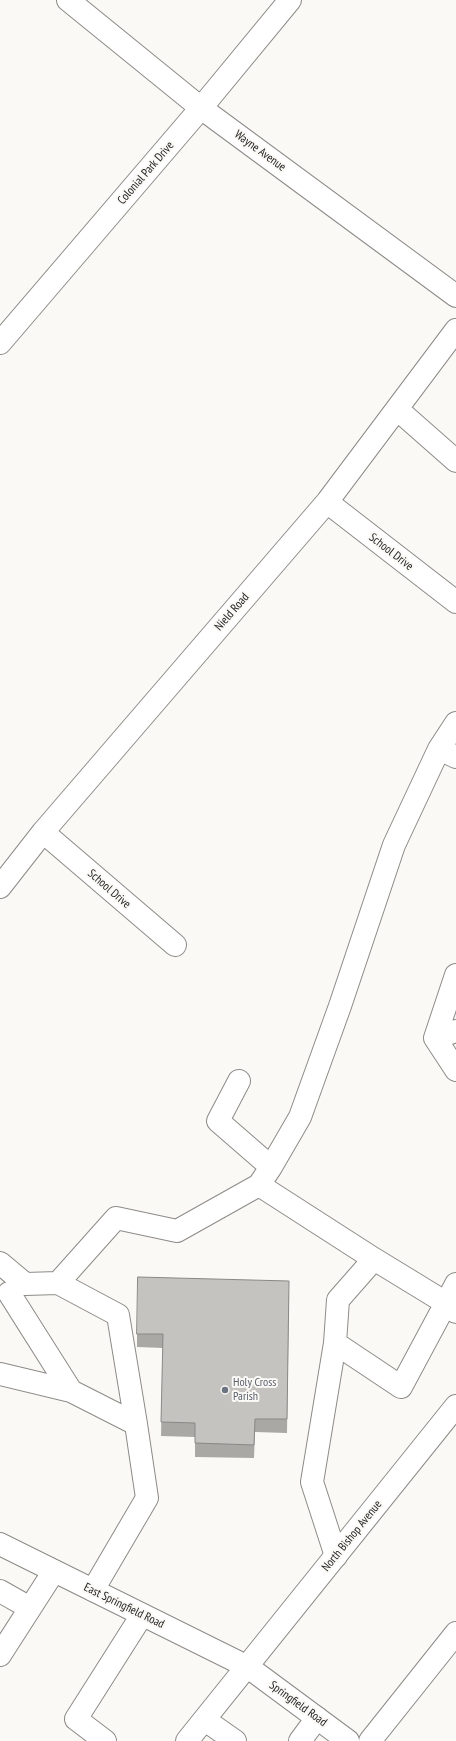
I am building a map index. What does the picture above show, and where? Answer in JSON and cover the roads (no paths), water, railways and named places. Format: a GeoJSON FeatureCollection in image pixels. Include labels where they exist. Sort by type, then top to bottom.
{"type":"FeatureCollection","features":[{"type":"Feature","properties":{"kind":"street","name":"Wayne Avenue"},"geometry":{"type":"LineString","coordinates":[[68,0],[201,108],[456,296]]}},
{"type":"Feature","properties":{"kind":"street","name":"Colonial Park Drive"},"geometry":{"type":"LineString","coordinates":[[0,343],[201,108],[290,0]]}},
{"type":"Feature","properties":{"kind":"street","name":"Nield Road"},"geometry":{"type":"LineString","coordinates":[[0,887],[43,832],[326,502],[456,330]]}},
{"type":"Feature","properties":{"kind":"street"},"geometry":{"type":"LineString","coordinates":[[397,409],[456,461]]}},
{"type":"Feature","properties":{"kind":"street","name":"School Drive"},"geometry":{"type":"LineString","coordinates":[[326,502],[456,602]]}},
{"type":"Feature","properties":{"kind":"street"},"geometry":{"type":"LineString","coordinates":[[12,1292],[58,1283],[116,1218],[178,1231],[259,1185],[300,1116],[340,1006],[394,845],[448,753],[456,723]]}},
{"type":"Feature","properties":{"kind":"street","name":"School Drive"},"geometry":{"type":"LineString","coordinates":[[43,832],[174,945]]}},
{"type":"Feature","properties":{"kind":"street"},"geometry":{"type":"LineString","coordinates":[[456,975],[436,1038],[456,1070]]}},
{"type":"Feature","properties":{"kind":"street"},"geometry":{"type":"LineString","coordinates":[[436,1038],[456,1031]]}},
{"type":"Feature","properties":{"kind":"street"},"geometry":{"type":"LineString","coordinates":[[239,1081],[218,1121],[271,1167]]}},
{"type":"Feature","properties":{"kind":"street"},"geometry":{"type":"LineString","coordinates":[[259,1185],[374,1259],[453,1300],[401,1387],[336,1343]]}},
{"type":"Feature","properties":{"kind":"street"},"geometry":{"type":"LineString","coordinates":[[336,1556],[312,1482],[336,1343],[338,1300],[374,1259]]}},
{"type":"Feature","properties":{"kind":"street"},"geometry":{"type":"LineString","coordinates":[[0,1263],[12,1292],[71,1391]]}},
{"type":"Feature","properties":{"kind":"street"},"geometry":{"type":"LineString","coordinates":[[58,1283],[118,1315],[147,1498],[93,1590]]}},
{"type":"Feature","properties":{"kind":"street"},"geometry":{"type":"LineString","coordinates":[[0,1374],[71,1391],[136,1424]]}},
{"type":"Feature","properties":{"kind":"street","name":"North Bishop Avenue"},"geometry":{"type":"LineString","coordinates":[[188,1741],[456,1406]]}},
{"type":"Feature","properties":{"kind":"street","name":"East Springfield Road"},"geometry":{"type":"LineString","coordinates":[[0,1544],[248,1667]]}},
{"type":"Feature","properties":{"kind":"street"},"geometry":{"type":"LineString","coordinates":[[0,1655],[54,1571]]}},
{"type":"Feature","properties":{"kind":"street"},"geometry":{"type":"LineString","coordinates":[[0,1591],[30,1608]]}},
{"type":"Feature","properties":{"kind":"street"},"geometry":{"type":"LineString","coordinates":[[105,1741],[76,1719],[142,1615]]}},
{"type":"Feature","properties":{"kind":"street"},"geometry":{"type":"LineString","coordinates":[[370,1741],[455,1635]]}},
{"type":"Feature","properties":{"kind":"street","name":"Springfield Road"},"geometry":{"type":"LineString","coordinates":[[248,1667],[348,1741]]}},
{"type":"Feature","properties":{"kind":"street"},"geometry":{"type":"LineString","coordinates":[[300,1741],[317,1718]]}},
{"type":"Feature","properties":{"kind":"street"},"geometry":{"type":"LineString","coordinates":[[205,1720],[235,1741]]}},
{"type":"Feature","properties":{"kind":"place","name":"Holy Cross Parish"},"geometry":{"type":"Point","coordinates":[225,1390]}}]}
